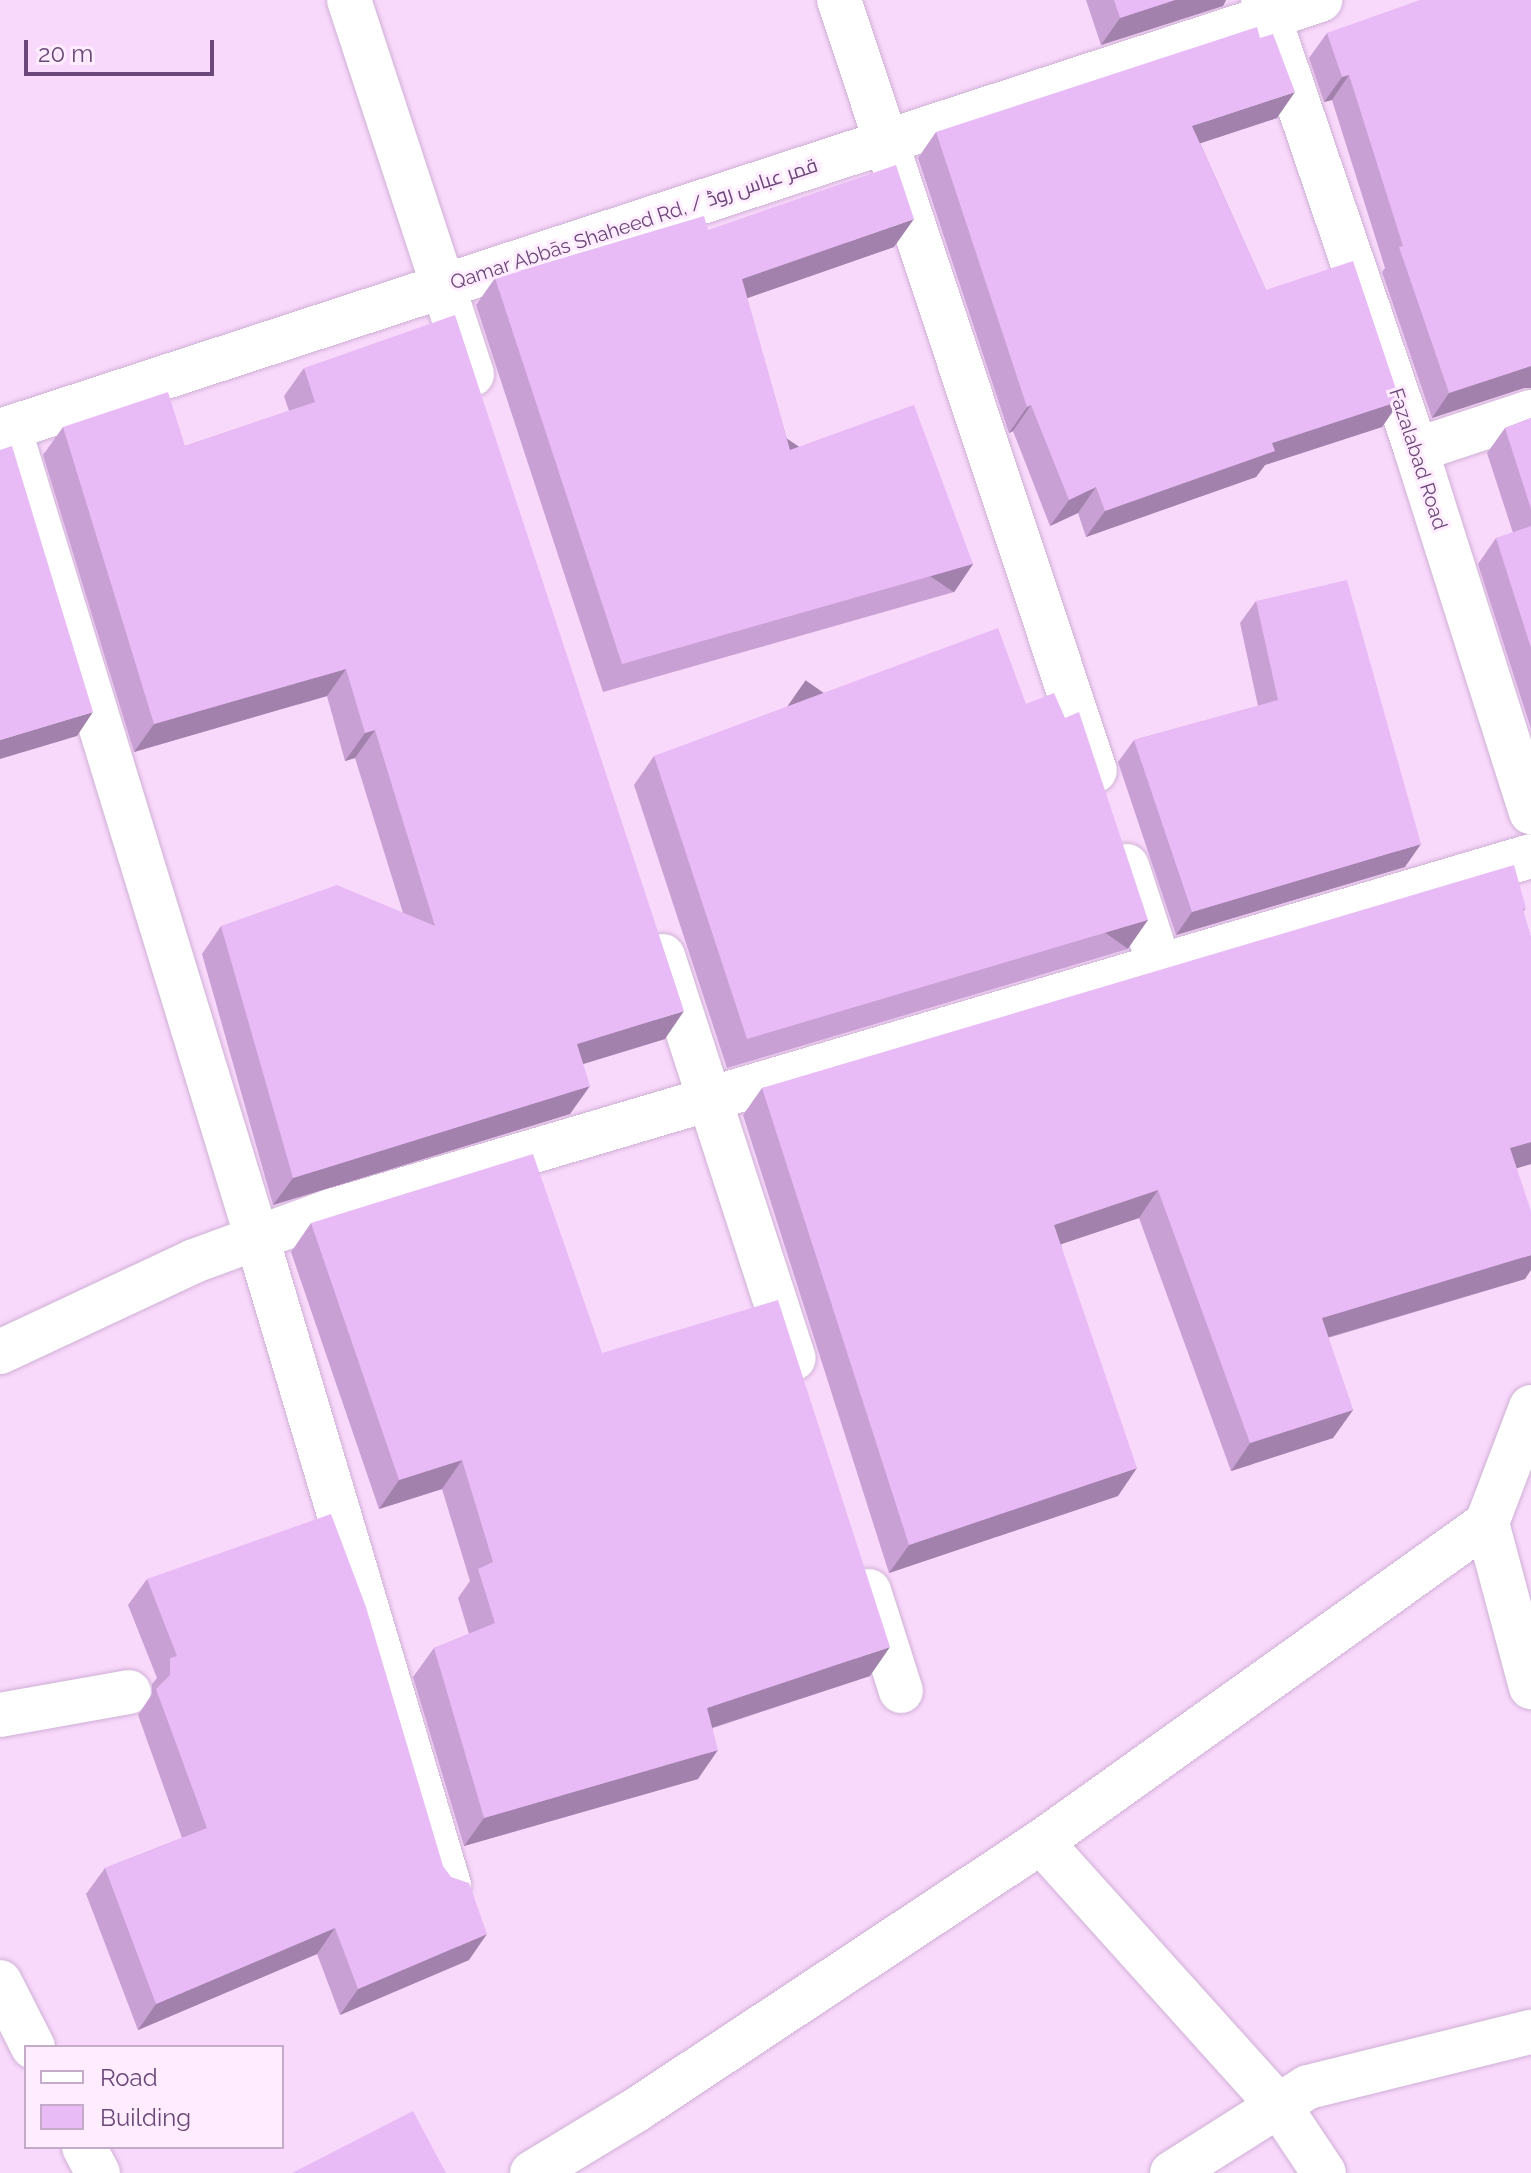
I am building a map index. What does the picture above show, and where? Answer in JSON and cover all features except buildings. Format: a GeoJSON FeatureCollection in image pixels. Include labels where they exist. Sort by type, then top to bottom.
{"type":"FeatureCollection","features":[{"type":"Feature","properties":{"kind":"street"},"geometry":{"type":"LineString","coordinates":[[349,0],[482,407]]}},
{"type":"Feature","properties":{"kind":"street"},"geometry":{"type":"LineString","coordinates":[[839,0],[1160,967]]}},
{"type":"Feature","properties":{"kind":"street","name":"Qamar Abbās Shaheed Rd, / قمر عباس روڈ"},"geometry":{"type":"LineString","coordinates":[[5,430],[886,141],[1266,8],[1320,0]]}},
{"type":"Feature","properties":{"kind":"street","name":"Fazalabad Road"},"geometry":{"type":"LineString","coordinates":[[1266,8],[1416,450],[1531,812]]}},
{"type":"Feature","properties":{"kind":"street"},"geometry":{"type":"LineString","coordinates":[[1416,450],[1531,412]]}},
{"type":"Feature","properties":{"kind":"street"},"geometry":{"type":"LineString","coordinates":[[5,430],[257,1238],[449,1885]]}},
{"type":"Feature","properties":{"kind":"street"},"geometry":{"type":"LineString","coordinates":[[0,1352],[54,1330],[194,1261],[331,1211],[1531,856]]}},
{"type":"Feature","properties":{"kind":"street"},"geometry":{"type":"LineString","coordinates":[[651,919],[808,1403]]}},
{"type":"Feature","properties":{"kind":"street"},"geometry":{"type":"LineString","coordinates":[[532,2173],[636,2110],[1041,1842],[1487,1523],[1531,1407]]}},
{"type":"Feature","properties":{"kind":"street"},"geometry":{"type":"LineString","coordinates":[[1487,1523],[1531,1687]]}},
{"type":"Feature","properties":{"kind":"street"},"geometry":{"type":"LineString","coordinates":[[857,1555],[901,1691]]}},
{"type":"Feature","properties":{"kind":"street"},"geometry":{"type":"LineString","coordinates":[[0,1715],[129,1692]]}},
{"type":"Feature","properties":{"kind":"street"},"geometry":{"type":"LineString","coordinates":[[1041,1842],[1280,2107],[1324,2173]]}},
{"type":"Feature","properties":{"kind":"street"},"geometry":{"type":"LineString","coordinates":[[0,1982],[32,2045]]}},
{"type":"Feature","properties":{"kind":"street"},"geometry":{"type":"LineString","coordinates":[[1172,2173],[1308,2087],[1531,2032]]}},
{"type":"Feature","properties":{"kind":"street"},"geometry":{"type":"LineString","coordinates":[[85,2149],[98,2173]]}},
{"type":"Feature","properties":{"kind":"shaded area"},"geometry":{"type":"Polygon","coordinates":[[[0,0],[1531,0],[1531,2173],[0,2173],[0,0]]]}}]}
